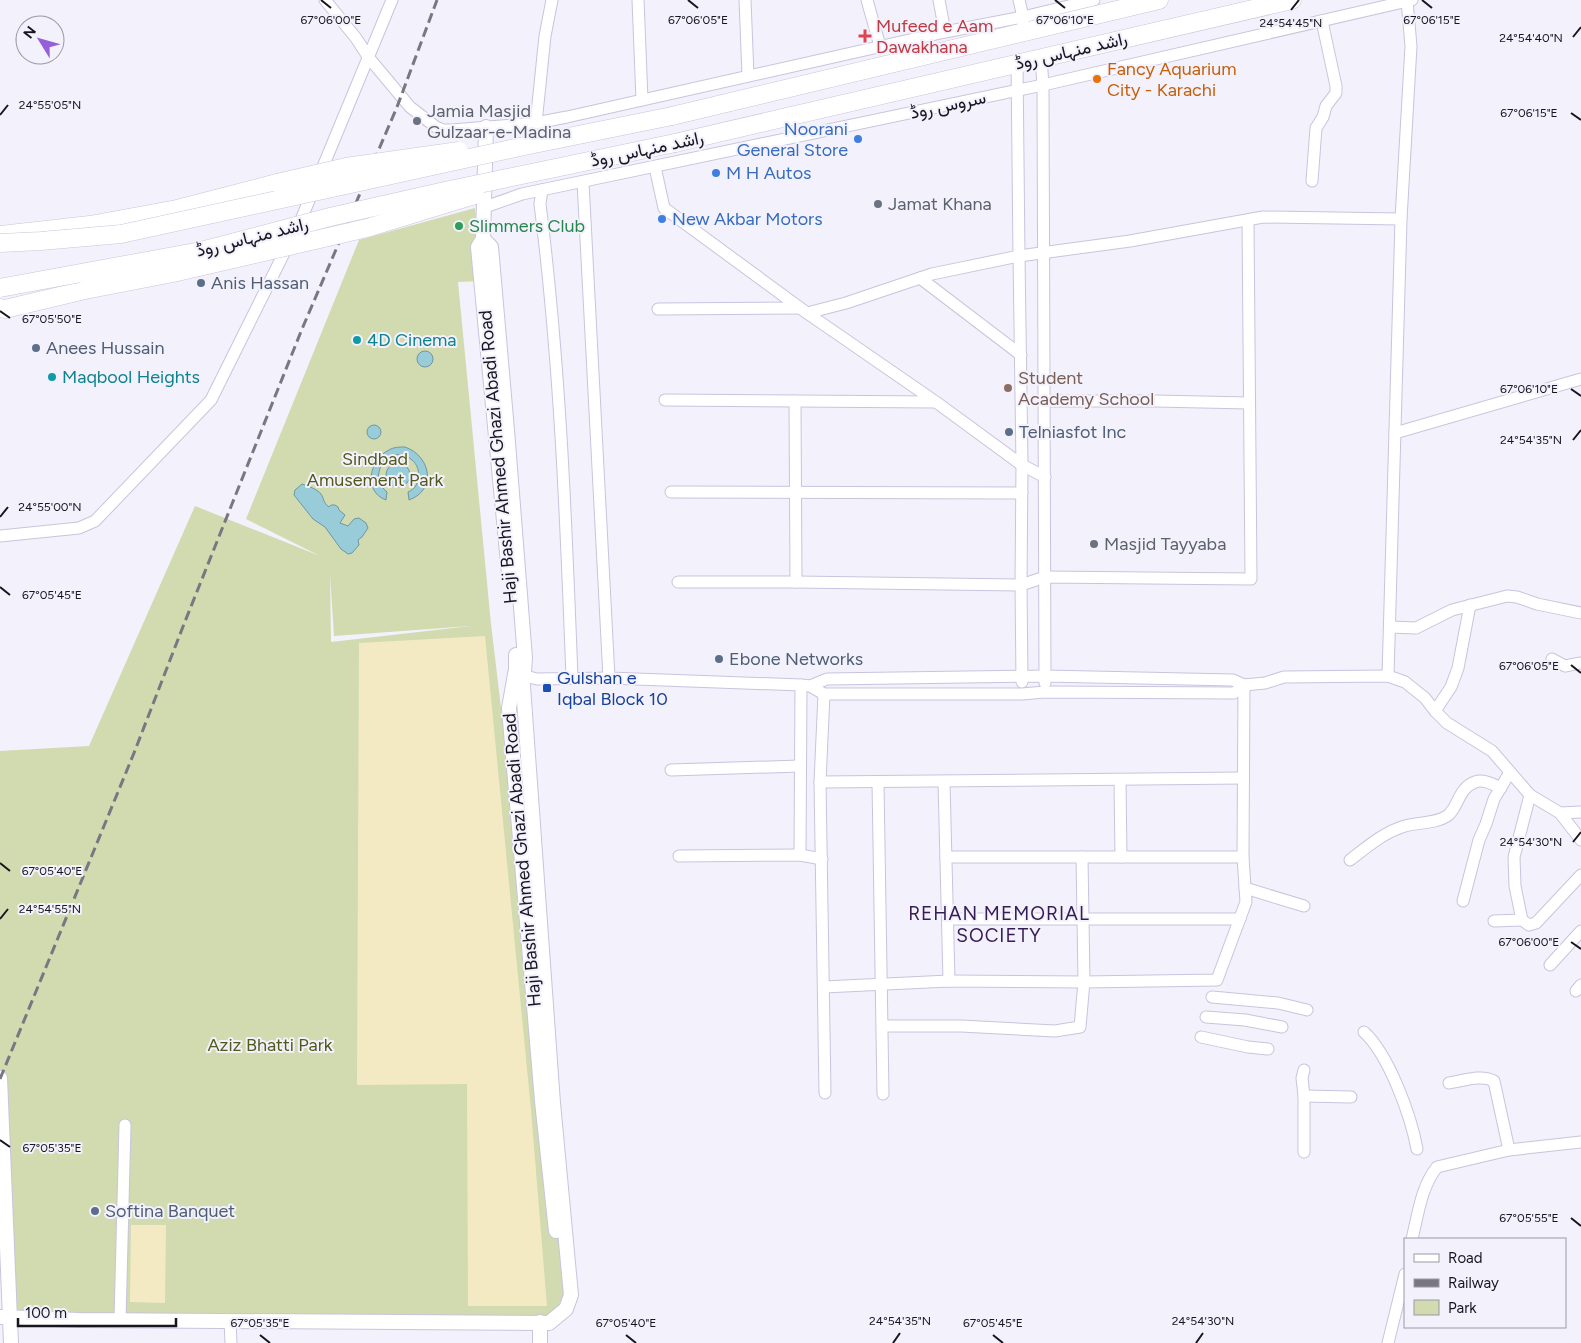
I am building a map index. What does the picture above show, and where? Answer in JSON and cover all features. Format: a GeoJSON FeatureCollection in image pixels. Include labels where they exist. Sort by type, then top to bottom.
{"type":"FeatureCollection","features":[{"type":"Feature","properties":{"kind":"main road","name":"راشد منہاس روڈ"},"geometry":{"type":"LineString","coordinates":[[0,243],[121,234],[529,145],[672,116],[1100,4],[1159,0]]}},
{"type":"Feature","properties":{"kind":"main road","name":"راشد منہاس روڈ"},"geometry":{"type":"LineString","coordinates":[[0,288],[202,251],[330,217],[675,143],[1292,0]]}},
{"type":"Feature","properties":{"kind":"main road"},"geometry":{"type":"LineString","coordinates":[[0,235],[100,224],[177,209],[355,165],[447,152],[529,145]]}},
{"type":"Feature","properties":{"kind":"main road"},"geometry":{"type":"LineString","coordinates":[[2,310],[367,228],[470,197],[512,178]]}},
{"type":"Feature","properties":{"kind":"street"},"geometry":{"type":"LineString","coordinates":[[325,0],[356,38],[369,58],[410,107],[429,124],[443,130],[536,123],[567,118],[944,32],[1022,25],[1019,0]]}},
{"type":"Feature","properties":{"kind":"street"},"geometry":{"type":"LineString","coordinates":[[0,536],[79,528],[95,521],[211,400],[303,217],[392,0]]}},
{"type":"Feature","properties":{"kind":"street"},"geometry":{"type":"LineString","coordinates":[[536,123],[544,36],[552,0]]}},
{"type":"Feature","properties":{"kind":"street"},"geometry":{"type":"LineString","coordinates":[[638,0],[642,100]]}},
{"type":"Feature","properties":{"kind":"street"},"geometry":{"type":"LineString","coordinates":[[745,0],[748,76]]}},
{"type":"Feature","properties":{"kind":"street"},"geometry":{"type":"LineString","coordinates":[[867,0],[880,46]]}},
{"type":"Feature","properties":{"kind":"street"},"geometry":{"type":"LineString","coordinates":[[939,0],[944,32]]}},
{"type":"Feature","properties":{"kind":"street"},"geometry":{"type":"LineString","coordinates":[[1388,676],[1401,219],[1411,46],[1410,1]]}},
{"type":"Feature","properties":{"kind":"street","name":"سروس روڈ"},"geometry":{"type":"LineString","coordinates":[[485,207],[522,194],[1043,85],[1410,1]]}},
{"type":"Feature","properties":{"kind":"street"},"geometry":{"type":"LineString","coordinates":[[1312,182],[1316,128],[1323,117],[1326,106],[1336,93],[1322,21]]}},
{"type":"Feature","properties":{"kind":"street"},"geometry":{"type":"LineString","coordinates":[[1041,58],[1043,85],[1045,692]]}},
{"type":"Feature","properties":{"kind":"street"},"geometry":{"type":"LineString","coordinates":[[1017,63],[1022,465],[1022,694]]}},
{"type":"Feature","properties":{"kind":"street","name":"Haji Bashir Ahmed Ghazi Abadi Road"},"geometry":{"type":"LineString","coordinates":[[5,1316],[80,1320],[549,1322],[566,1310],[571,1295],[552,1093],[523,686],[520,676],[525,658],[510,460],[491,247],[483,239],[486,127]]}},
{"type":"Feature","properties":{"kind":"street"},"geometry":{"type":"LineString","coordinates":[[655,167],[664,208],[804,311],[936,402],[1022,465],[1045,477]]}},
{"type":"Feature","properties":{"kind":"street"},"geometry":{"type":"LineString","coordinates":[[584,182],[609,678]]}},
{"type":"Feature","properties":{"kind":"street"},"geometry":{"type":"LineString","coordinates":[[542,190],[540,204],[556,345],[564,469],[572,678]]}},
{"type":"Feature","properties":{"kind":"street"},"geometry":{"type":"LineString","coordinates":[[658,309],[804,311],[846,303],[920,278],[1019,256],[1130,241],[1263,217],[1401,219]]}},
{"type":"Feature","properties":{"kind":"street"},"geometry":{"type":"LineString","coordinates":[[678,582],[1021,586],[1045,577],[1251,579],[1248,220]]}},
{"type":"Feature","properties":{"kind":"street"},"geometry":{"type":"LineString","coordinates":[[920,278],[1020,354]]}},
{"type":"Feature","properties":{"kind":"street"},"geometry":{"type":"LineString","coordinates":[[1395,434],[1581,380]]}},
{"type":"Feature","properties":{"kind":"street"},"geometry":{"type":"LineString","coordinates":[[665,400],[936,402]]}},
{"type":"Feature","properties":{"kind":"street"},"geometry":{"type":"LineString","coordinates":[[795,401],[796,582]]}},
{"type":"Feature","properties":{"kind":"street"},"geometry":{"type":"LineString","coordinates":[[1044,401],[1249,403]]}},
{"type":"Feature","properties":{"kind":"street"},"geometry":{"type":"LineString","coordinates":[[671,492],[1022,494]]}},
{"type":"Feature","properties":{"kind":"street"},"geometry":{"type":"LineString","coordinates":[[1390,628],[1416,628],[1452,610],[1507,596],[1581,613]]}},
{"type":"Feature","properties":{"kind":"street"},"geometry":{"type":"LineString","coordinates":[[1435,711],[1451,687],[1458,668],[1470,606]]}},
{"type":"Feature","properties":{"kind":"street"},"geometry":{"type":"LineString","coordinates":[[1552,659],[1565,666],[1581,663]]}},
{"type":"Feature","properties":{"kind":"street"},"geometry":{"type":"LineString","coordinates":[[520,676],[537,679],[609,678],[805,686],[827,679],[1045,676],[1233,680],[1244,685],[1265,683],[1284,677],[1388,676],[1405,682],[1425,698],[1447,723],[1492,751],[1530,795],[1560,813],[1581,840]]}},
{"type":"Feature","properties":{"kind":"street"},"geometry":{"type":"LineString","coordinates":[[1161,693],[1163,679]]}},
{"type":"Feature","properties":{"kind":"street"},"geometry":{"type":"LineString","coordinates":[[805,686],[824,694],[1022,694],[1045,692],[1234,693],[1244,685]]}},
{"type":"Feature","properties":{"kind":"street"},"geometry":{"type":"LineString","coordinates":[[824,986],[949,981],[1084,982],[1217,980],[1246,902],[1243,857],[1244,685]]}},
{"type":"Feature","properties":{"kind":"street"},"geometry":{"type":"LineString","coordinates":[[800,855],[800,766],[805,686]]}},
{"type":"Feature","properties":{"kind":"street"},"geometry":{"type":"LineString","coordinates":[[824,694],[820,782],[825,1093]]}},
{"type":"Feature","properties":{"kind":"street"},"geometry":{"type":"LineString","coordinates":[[671,770],[800,766]]}},
{"type":"Feature","properties":{"kind":"street"},"geometry":{"type":"LineString","coordinates":[[1463,901],[1479,840],[1494,798],[1510,772]]}},
{"type":"Feature","properties":{"kind":"street"},"geometry":{"type":"LineString","coordinates":[[820,782],[1243,778]]}},
{"type":"Feature","properties":{"kind":"street"},"geometry":{"type":"LineString","coordinates":[[1120,780],[1121,857]]}},
{"type":"Feature","properties":{"kind":"street"},"geometry":{"type":"LineString","coordinates":[[1350,860],[1389,832],[1448,816],[1464,790],[1472,782],[1481,780],[1501,788]]}},
{"type":"Feature","properties":{"kind":"street"},"geometry":{"type":"LineString","coordinates":[[878,782],[883,1094]]}},
{"type":"Feature","properties":{"kind":"street"},"geometry":{"type":"LineString","coordinates":[[944,782],[949,981]]}},
{"type":"Feature","properties":{"kind":"street"},"geometry":{"type":"LineString","coordinates":[[1522,920],[1516,886],[1514,857],[1530,795]]}},
{"type":"Feature","properties":{"kind":"street"},"geometry":{"type":"LineString","coordinates":[[1560,813],[1581,812]]}},
{"type":"Feature","properties":{"kind":"street"},"geometry":{"type":"LineString","coordinates":[[679,856],[800,855],[822,859]]}},
{"type":"Feature","properties":{"kind":"street"},"geometry":{"type":"LineString","coordinates":[[946,857],[1243,857]]}},
{"type":"Feature","properties":{"kind":"street"},"geometry":{"type":"LineString","coordinates":[[883,1026],[961,1026],[1055,1031],[1080,1028],[1084,982],[1082,857]]}},
{"type":"Feature","properties":{"kind":"street"},"geometry":{"type":"LineString","coordinates":[[1494,921],[1522,920],[1530,925],[1536,923],[1581,875]]}},
{"type":"Feature","properties":{"kind":"street"},"geometry":{"type":"LineString","coordinates":[[1245,888],[1304,906]]}},
{"type":"Feature","properties":{"kind":"street"},"geometry":{"type":"LineString","coordinates":[[948,919],[1240,919]]}},
{"type":"Feature","properties":{"kind":"street"},"geometry":{"type":"LineString","coordinates":[[1550,965],[1581,931]]}},
{"type":"Feature","properties":{"kind":"street"},"geometry":{"type":"LineString","coordinates":[[1212,997],[1278,1003],[1307,1010]]}},
{"type":"Feature","properties":{"kind":"street"},"geometry":{"type":"LineString","coordinates":[[1206,1017],[1245,1020],[1282,1026]]}},
{"type":"Feature","properties":{"kind":"street"},"geometry":{"type":"LineString","coordinates":[[1364,1032],[1373,1040],[1384,1058],[1414,1132],[1417,1149]]}},
{"type":"Feature","properties":{"kind":"street"},"geometry":{"type":"LineString","coordinates":[[1201,1036],[1248,1047],[1268,1049]]}},
{"type":"Feature","properties":{"kind":"street"},"geometry":{"type":"LineString","coordinates":[[1304,1070],[1302,1078],[1304,1096],[1304,1152]]}},
{"type":"Feature","properties":{"kind":"street"},"geometry":{"type":"LineString","coordinates":[[0,1078],[5,1316],[11,1343]]}},
{"type":"Feature","properties":{"kind":"street"},"geometry":{"type":"LineString","coordinates":[[1449,1083],[1479,1078],[1488,1078],[1494,1081],[1510,1150]]}},
{"type":"Feature","properties":{"kind":"street"},"geometry":{"type":"LineString","coordinates":[[1304,1096],[1351,1097]]}},
{"type":"Feature","properties":{"kind":"street"},"geometry":{"type":"LineString","coordinates":[[120,1320],[125,1125]]}},
{"type":"Feature","properties":{"kind":"street"},"geometry":{"type":"LineString","coordinates":[[1412,1238],[1423,1193],[1432,1173],[1437,1167],[1510,1150],[1581,1142]]}},
{"type":"Feature","properties":{"kind":"street"},"geometry":{"type":"LineString","coordinates":[[1388,1343],[1404,1278]]}},
{"type":"Feature","properties":{"kind":"street"},"geometry":{"type":"LineString","coordinates":[[230,1321],[230,1343]]}},
{"type":"Feature","properties":{"kind":"street"},"geometry":{"type":"LineString","coordinates":[[540,1322],[540,1343]]}},
{"type":"Feature","properties":{"kind":"green space","name":"Aziz Bhatti Park"},"geometry":{"type":"Polygon","coordinates":[[[475,208],[481,281],[458,282],[491,624],[571,1295],[565,1309],[540,1322],[10,1318],[0,1095],[0,751],[89,746],[195,506],[320,556],[246,519],[359,240],[475,208]],[[330,574],[331,642],[471,626],[334,636],[330,574]]]}},
{"type":"Feature","properties":{"kind":"sand"},"geometry":{"type":"Polygon","coordinates":[[[485,636],[531,1110],[547,1306],[468,1306],[467,1084],[357,1085],[359,643],[485,636]]]}},
{"type":"Feature","properties":{"kind":"sand"},"geometry":{"type":"Polygon","coordinates":[[[131,1225],[166,1225],[165,1303],[130,1302],[131,1225]]]}},
{"type":"Feature","properties":{"kind":"water"},"geometry":{"type":"Polygon","coordinates":[[[425,351],[431,353],[433,359],[431,365],[425,367],[419,365],[417,359],[419,353],[425,351]]]}},
{"type":"Feature","properties":{"kind":"water"},"geometry":{"type":"Polygon","coordinates":[[[371,425],[377,425],[381,432],[377,439],[371,439],[367,435],[367,429],[371,425]]]}},
{"type":"Feature","properties":{"kind":"water"},"geometry":{"type":"Polygon","coordinates":[[[405,447],[414,451],[421,458],[425,465],[427,481],[424,489],[409,500],[408,492],[416,486],[419,477],[415,463],[402,455],[387,458],[381,466],[379,475],[380,483],[387,492],[386,500],[378,496],[371,483],[373,467],[382,454],[395,448],[405,447]]]}},
{"type":"Feature","properties":{"kind":"water"},"geometry":{"type":"Polygon","coordinates":[[[393,463],[403,463],[410,470],[410,480],[403,487],[393,487],[386,480],[386,470],[393,463]]]}},
{"type":"Feature","properties":{"kind":"water"},"geometry":{"type":"Polygon","coordinates":[[[302,484],[319,492],[329,507],[335,505],[338,507],[345,515],[340,523],[348,526],[354,519],[359,518],[366,523],[368,528],[358,540],[359,545],[352,553],[348,554],[341,549],[325,527],[313,519],[294,495],[295,490],[302,484]]]}},
{"type":"Feature","properties":{"kind":"railway"},"geometry":{"type":"LineString","coordinates":[[0,1079],[134,753],[302,329],[397,107],[437,0]]}},
{"type":"Feature","properties":{"kind":"place","name":"Mufeed e Aam Dawakhana"},"geometry":{"type":"Point","coordinates":[865,36]}},
{"type":"Feature","properties":{"kind":"place","name":"Fancy Aquarium City - Karachi"},"geometry":{"type":"Point","coordinates":[1097,79]}},
{"type":"Feature","properties":{"kind":"place","name":"Jamia Masjid Gulzaar-e-Madina"},"geometry":{"type":"Point","coordinates":[417,121]}},
{"type":"Feature","properties":{"kind":"place","name":"Noorani General Store"},"geometry":{"type":"Point","coordinates":[858,139]}},
{"type":"Feature","properties":{"kind":"place","name":"M H Autos"},"geometry":{"type":"Point","coordinates":[716,173]}},
{"type":"Feature","properties":{"kind":"place","name":"Jamat Khana"},"geometry":{"type":"Point","coordinates":[878,204]}},
{"type":"Feature","properties":{"kind":"place","name":"New Akbar Motors"},"geometry":{"type":"Point","coordinates":[662,219]}},
{"type":"Feature","properties":{"kind":"place","name":"Slimmers Club"},"geometry":{"type":"Point","coordinates":[459,226]}},
{"type":"Feature","properties":{"kind":"place","name":"Anis Hassan"},"geometry":{"type":"Point","coordinates":[201,283]}},
{"type":"Feature","properties":{"kind":"place","name":"4D Cinema"},"geometry":{"type":"Point","coordinates":[357,340]}},
{"type":"Feature","properties":{"kind":"place","name":"Anees Hussain"},"geometry":{"type":"Point","coordinates":[36,348]}},
{"type":"Feature","properties":{"kind":"place","name":"Maqbool Heights"},"geometry":{"type":"Point","coordinates":[52,377]}},
{"type":"Feature","properties":{"kind":"place","name":"Student Academy School"},"geometry":{"type":"Point","coordinates":[1008,388]}},
{"type":"Feature","properties":{"kind":"place","name":"Telniasfot Inc"},"geometry":{"type":"Point","coordinates":[1009,432]}},
{"type":"Feature","properties":{"kind":"place","name":"Masjid Tayyaba"},"geometry":{"type":"Point","coordinates":[1094,544]}},
{"type":"Feature","properties":{"kind":"place","name":"Ebone Networks"},"geometry":{"type":"Point","coordinates":[719,659]}},
{"type":"Feature","properties":{"kind":"place","name":"Gulshan e Iqbal Block 10"},"geometry":{"type":"Point","coordinates":[547,688]}},
{"type":"Feature","properties":{"kind":"place","name":"Softina Banquet"},"geometry":{"type":"Point","coordinates":[95,1211]}},
{"type":"Feature","properties":{"kind":"district","name":"REHAN MEMORIAL SOCIETY"},"geometry":{"type":"Point","coordinates":[999,924]}},
{"type":"Feature","properties":{"kind":"park label","name":"Sindbad Amusement Park"},"geometry":{"type":"Point","coordinates":[375,469]}}]}
